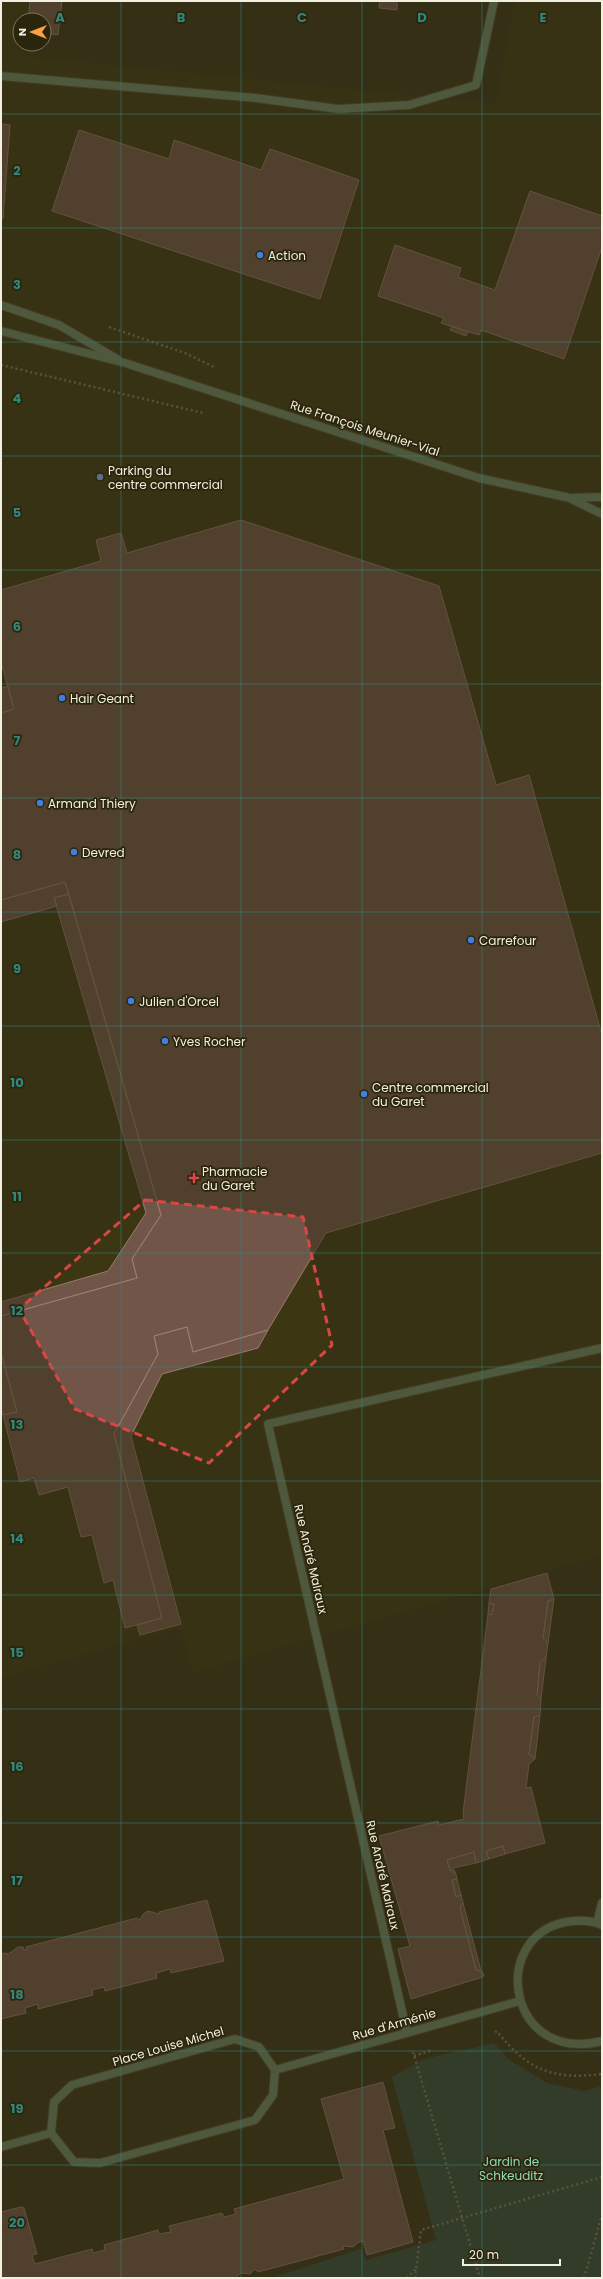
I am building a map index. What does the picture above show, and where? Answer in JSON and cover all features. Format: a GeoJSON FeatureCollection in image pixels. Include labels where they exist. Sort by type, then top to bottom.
{"type":"FeatureCollection","features":[{"type":"Feature","properties":{"kind":"street"},"geometry":{"type":"LineString","coordinates":[[1,76],[256,98],[338,109],[409,105],[476,85],[494,1]]}},
{"type":"Feature","properties":{"kind":"street","name":"Rue François Meunier-Vial"},"geometry":{"type":"LineString","coordinates":[[1,305],[59,325],[125,363]]}},
{"type":"Feature","properties":{"kind":"street","name":"Rue François Meunier-Vial"},"geometry":{"type":"LineString","coordinates":[[1,331],[125,363],[479,478],[570,498],[602,497]]}},
{"type":"Feature","properties":{"kind":"street"},"geometry":{"type":"LineString","coordinates":[[570,498],[602,514]]}},
{"type":"Feature","properties":{"kind":"street","name":"Rue André Malraux"},"geometry":{"type":"LineString","coordinates":[[407,2033],[268,1424],[602,1348]]}},
{"type":"Feature","properties":{"kind":"street"},"geometry":{"type":"LineString","coordinates":[[602,1904],[599,1924],[578,1920],[559,1924],[542,1933],[529,1946],[520,1963],[517,1982],[520,2001],[530,2020],[545,2035],[564,2044],[585,2045],[602,2041]]}},
{"type":"Feature","properties":{"kind":"street","name":"Rue d'Arménie"},"geometry":{"type":"LineString","coordinates":[[275,2070],[520,2001]]}},
{"type":"Feature","properties":{"kind":"street","name":"Place Louise Michel"},"geometry":{"type":"LineString","coordinates":[[51,2133],[54,2102],[72,2085],[79,2083],[236,2039],[259,2047],[275,2070]]}},
{"type":"Feature","properties":{"kind":"street"},"geometry":{"type":"LineString","coordinates":[[1,2147],[51,2133],[74,2162],[100,2163],[255,2120],[273,2095],[275,2070]]}},
{"type":"Feature","properties":{"kind":"path"},"geometry":{"type":"LineString","coordinates":[[101,325],[185,353],[218,369]]}},
{"type":"Feature","properties":{"kind":"path"},"geometry":{"type":"LineString","coordinates":[[491,2033],[497,2032],[511,2049],[522,2058],[548,2073],[576,2078],[602,2074]]}},
{"type":"Feature","properties":{"kind":"path"},"geometry":{"type":"LineString","coordinates":[[407,2033],[480,2278]]}},
{"type":"Feature","properties":{"kind":"path"},"geometry":{"type":"LineString","coordinates":[[414,2056],[436,2049]]}},
{"type":"Feature","properties":{"kind":"path"},"geometry":{"type":"LineString","coordinates":[[415,2278],[421,2230],[602,2176]]}},
{"type":"Feature","properties":{"kind":"path"},"geometry":{"type":"LineString","coordinates":[[584,2278],[602,2215]]}},
{"type":"Feature","properties":{"kind":"path"},"geometry":{"type":"LineString","coordinates":[[407,2278],[416,2268]]}},
{"type":"Feature","properties":{"kind":"highlighted area"},"geometry":{"type":"Polygon","coordinates":[[[145,1200],[303,1217],[332,1345],[209,1463],[75,1409],[19,1309],[145,1200]]]}},
{"type":"Feature","properties":{"kind":"shaded area"},"geometry":{"type":"Polygon","coordinates":[[[1,1],[28,1],[27,12],[12,12],[12,52],[23,52],[23,56],[496,104],[515,1],[602,1],[602,1555],[194,1672],[181,1628],[1,1677],[1,1]]]}},
{"type":"Feature","properties":{"kind":"green space","name":"Jardin de Schkeuditz"},"geometry":{"type":"Polygon","coordinates":[[[494,2043],[507,2058],[547,2083],[584,2091],[602,2086],[602,2278],[278,2278],[277,2276],[361,2249],[366,2260],[436,2240],[392,2077],[424,2059],[494,2043]]]}},
{"type":"Feature","properties":{"kind":"building"},"geometry":{"type":"Polygon","coordinates":[[[30,1],[62,1],[58,35],[52,34],[52,12],[29,12],[30,1]]]}},
{"type":"Feature","properties":{"kind":"building"},"geometry":{"type":"Polygon","coordinates":[[[380,1],[397,1],[397,10],[379,8],[380,1]]]}},
{"type":"Feature","properties":{"kind":"building"},"geometry":{"type":"Polygon","coordinates":[[[1,124],[10,125],[3,219],[1,219],[1,124]]]}},
{"type":"Feature","properties":{"kind":"building","name":"Action"},"geometry":{"type":"Polygon","coordinates":[[[79,130],[169,159],[174,140],[261,170],[270,149],[359,180],[320,299],[52,211],[79,130]]]}},
{"type":"Feature","properties":{"kind":"building"},"geometry":{"type":"Polygon","coordinates":[[[530,191],[602,216],[602,247],[564,359],[481,330],[479,335],[441,323],[444,318],[378,296],[395,245],[461,268],[458,277],[495,290],[530,191]]]}},
{"type":"Feature","properties":{"kind":"building"},"geometry":{"type":"Polygon","coordinates":[[[452,326],[468,332],[466,336],[450,330],[452,326]]]}},
{"type":"Feature","properties":{"kind":"building","name":"Centre commercial du Garet"},"geometry":{"type":"Polygon","coordinates":[[[241,520],[439,586],[496,785],[529,775],[602,1035],[602,1153],[326,1233],[268,1330],[193,1352],[187,1327],[154,1336],[158,1354],[114,1434],[162,1618],[125,1628],[113,1580],[104,1583],[92,1535],[81,1537],[68,1487],[39,1495],[34,1478],[20,1482],[3,1415],[17,1412],[1,1352],[1,1316],[137,1278],[132,1259],[161,1215],[65,882],[1,900],[1,713],[14,709],[1,662],[1,590],[101,561],[96,540],[121,533],[127,553],[241,520]]]}},
{"type":"Feature","properties":{"kind":"building"},"geometry":{"type":"Polygon","coordinates":[[[8,686],[14,709],[1,713],[1,688],[8,686]]]}},
{"type":"Feature","properties":{"kind":"building"},"geometry":{"type":"Polygon","coordinates":[[[65,882],[69,894],[54,898],[57,906],[1,922],[1,900],[65,882]]]}},
{"type":"Feature","properties":{"kind":"building"},"geometry":{"type":"Polygon","coordinates":[[[69,894],[161,1215],[132,1259],[137,1278],[1,1316],[1,1302],[108,1271],[146,1213],[54,898],[69,894]]]}},
{"type":"Feature","properties":{"kind":"building"},"geometry":{"type":"Polygon","coordinates":[[[187,1327],[193,1352],[268,1330],[258,1348],[162,1374],[131,1436],[181,1624],[140,1635],[137,1625],[162,1618],[114,1434],[158,1354],[154,1336],[187,1327]]]}},
{"type":"Feature","properties":{"kind":"building"},"geometry":{"type":"Polygon","coordinates":[[[1,1352],[17,1412],[3,1415],[1,1408],[1,1352]]]}},
{"type":"Feature","properties":{"kind":"building"},"geometry":{"type":"Polygon","coordinates":[[[547,1573],[554,1599],[548,1601],[543,1638],[548,1643],[546,1658],[540,1662],[537,1695],[541,1699],[540,1715],[534,1717],[529,1754],[535,1759],[529,1764],[526,1788],[531,1787],[545,1843],[505,1854],[503,1846],[486,1851],[489,1859],[476,1863],[474,1852],[447,1860],[450,1870],[456,1874],[457,1879],[452,1880],[456,1897],[461,1895],[463,1903],[460,1908],[476,1970],[481,1971],[484,1975],[483,1977],[411,1999],[398,1949],[410,1946],[379,1836],[438,1821],[439,1825],[464,1819],[463,1813],[488,1614],[492,1615],[494,1604],[489,1603],[491,1589],[547,1573]]]}},
{"type":"Feature","properties":{"kind":"building"},"geometry":{"type":"Polygon","coordinates":[[[554,1599],[548,1643],[543,1638],[548,1601],[554,1599]]]}},
{"type":"Feature","properties":{"kind":"building"},"geometry":{"type":"Polygon","coordinates":[[[489,1603],[494,1604],[492,1615],[488,1614],[489,1603]]]}},
{"type":"Feature","properties":{"kind":"building"},"geometry":{"type":"Polygon","coordinates":[[[546,1658],[541,1699],[537,1695],[540,1662],[546,1658]]]}},
{"type":"Feature","properties":{"kind":"building"},"geometry":{"type":"Polygon","coordinates":[[[540,1715],[535,1759],[529,1754],[534,1717],[540,1715]]]}},
{"type":"Feature","properties":{"kind":"building"},"geometry":{"type":"Polygon","coordinates":[[[503,1846],[505,1854],[489,1859],[486,1851],[503,1846]]]}},
{"type":"Feature","properties":{"kind":"building"},"geometry":{"type":"Polygon","coordinates":[[[474,1852],[476,1863],[453,1868],[456,1874],[450,1870],[447,1860],[474,1852]]]}},
{"type":"Feature","properties":{"kind":"building"},"geometry":{"type":"Polygon","coordinates":[[[457,1879],[461,1895],[456,1897],[452,1880],[457,1879]]]}},
{"type":"Feature","properties":{"kind":"building"},"geometry":{"type":"Polygon","coordinates":[[[207,1900],[224,1961],[171,1973],[170,1969],[156,1973],[157,1978],[105,1991],[104,1987],[92,1990],[93,1995],[38,2009],[38,2004],[25,2008],[26,2013],[1,2019],[1,1954],[7,1953],[7,1955],[18,1947],[23,1947],[24,1950],[27,1949],[26,1947],[137,1918],[140,1920],[143,1914],[148,1911],[159,1914],[159,1912],[207,1900]]]}},
{"type":"Feature","properties":{"kind":"building"},"geometry":{"type":"Polygon","coordinates":[[[463,1903],[481,1971],[476,1970],[460,1908],[463,1903]]]}},
{"type":"Feature","properties":{"kind":"building"},"geometry":{"type":"Polygon","coordinates":[[[383,2082],[395,2128],[383,2130],[413,2242],[367,2255],[363,2241],[359,2242],[353,2247],[343,2246],[344,2249],[258,2272],[255,2269],[250,2274],[241,2273],[235,2278],[1,2278],[1,2212],[21,2207],[24,2208],[37,2254],[32,2255],[35,2264],[92,2249],[93,2253],[105,2250],[104,2245],[158,2230],[159,2234],[171,2232],[169,2226],[222,2213],[224,2217],[236,2214],[234,2209],[344,2179],[321,2099],[383,2082]]]}},
{"type":"Feature","properties":{"kind":"place","name":"Action"},"geometry":{"type":"Point","coordinates":[260,255]}},
{"type":"Feature","properties":{"kind":"place","name":"Parking du centre commercial"},"geometry":{"type":"Point","coordinates":[100,477]}},
{"type":"Feature","properties":{"kind":"place","name":"Hair Geant"},"geometry":{"type":"Point","coordinates":[62,698]}},
{"type":"Feature","properties":{"kind":"place","name":"Armand Thiery"},"geometry":{"type":"Point","coordinates":[40,803]}},
{"type":"Feature","properties":{"kind":"place","name":"Devred"},"geometry":{"type":"Point","coordinates":[74,852]}},
{"type":"Feature","properties":{"kind":"place","name":"Carrefour"},"geometry":{"type":"Point","coordinates":[471,940]}},
{"type":"Feature","properties":{"kind":"place","name":"Julien d'Orcel"},"geometry":{"type":"Point","coordinates":[131,1001]}},
{"type":"Feature","properties":{"kind":"place","name":"Yves Rocher"},"geometry":{"type":"Point","coordinates":[165,1041]}},
{"type":"Feature","properties":{"kind":"place","name":"Centre commercial du Garet"},"geometry":{"type":"Point","coordinates":[364,1094]}},
{"type":"Feature","properties":{"kind":"place","name":"Pharmacie du Garet"},"geometry":{"type":"Point","coordinates":[194,1178]}}]}
